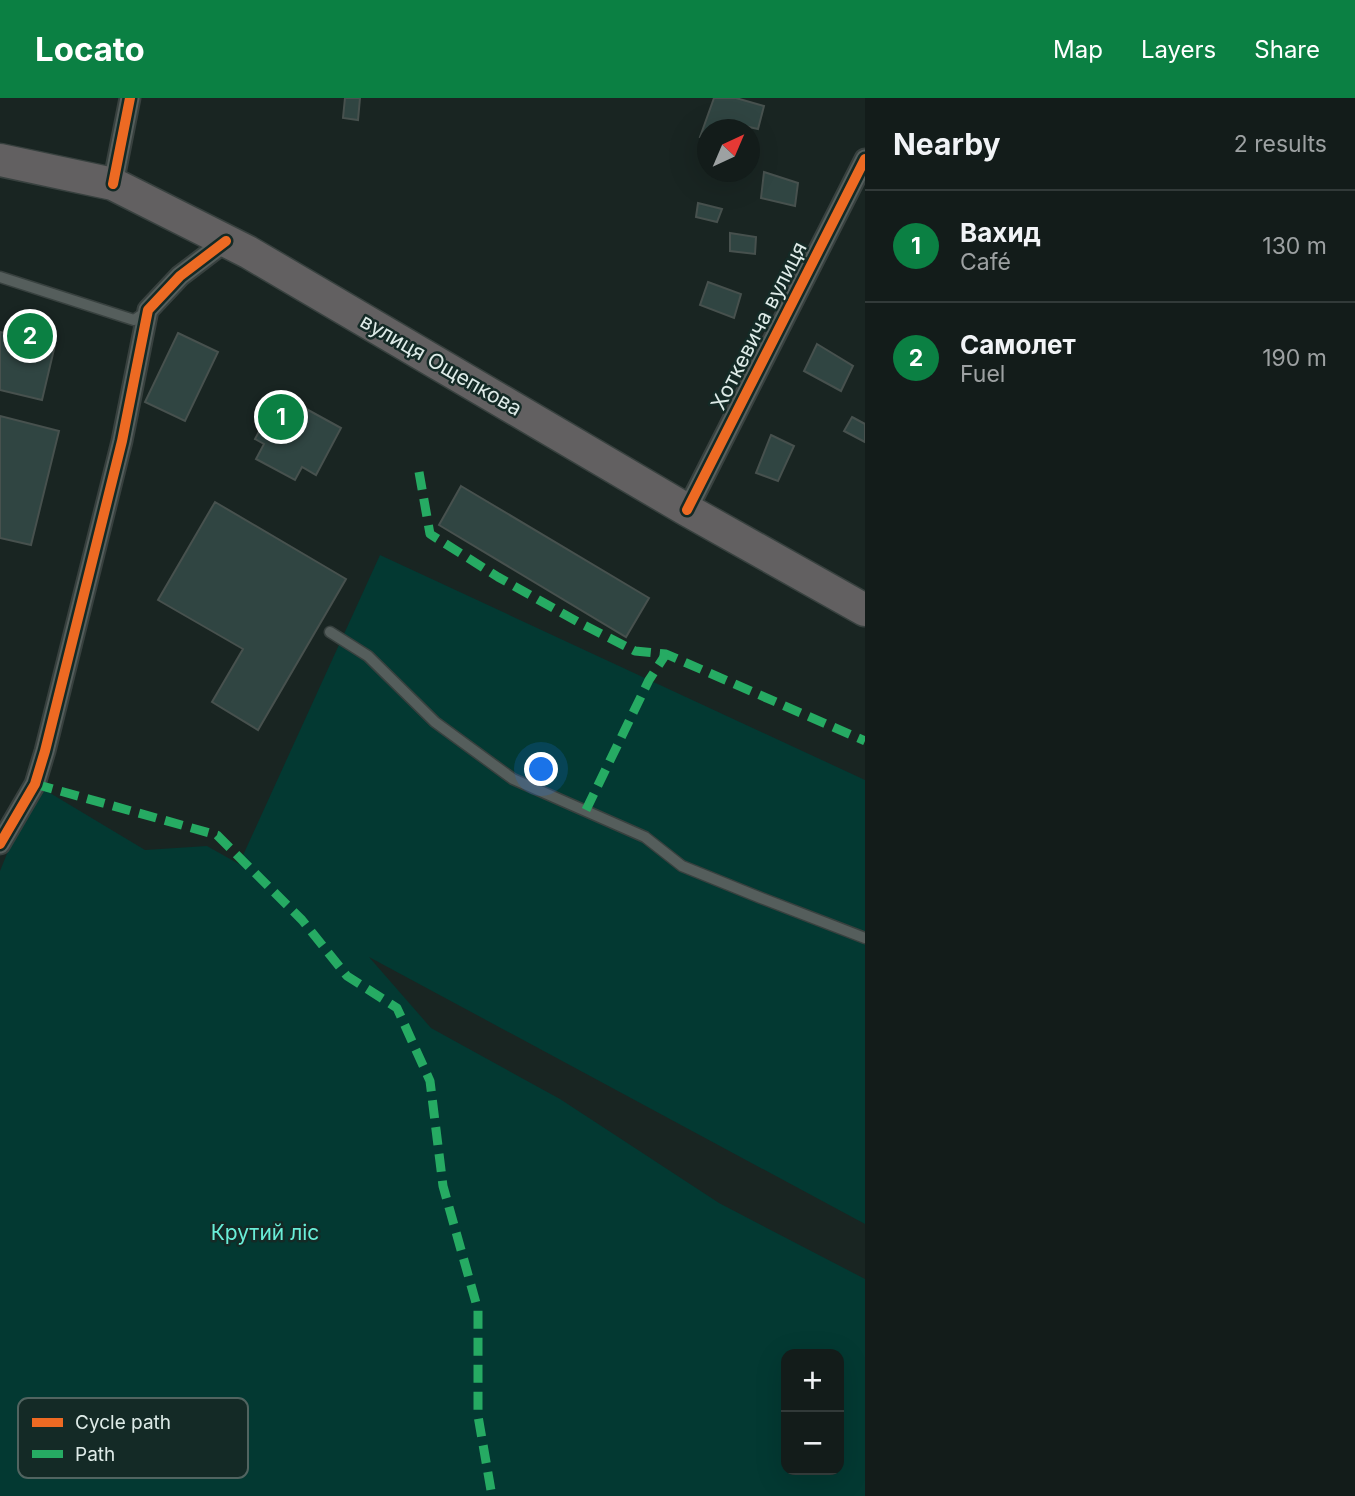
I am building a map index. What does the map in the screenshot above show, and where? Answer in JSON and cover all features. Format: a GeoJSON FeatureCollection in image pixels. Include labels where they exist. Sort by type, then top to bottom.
{"type":"FeatureCollection","features":[{"type":"Feature","properties":{"kind":"highway","name":"вулиця Ощепкова"},"geometry":{"type":"LineString","coordinates":[[0,160],[113,184],[248,252],[687,510],[865,611]]}},
{"type":"Feature","properties":{"kind":"street"},"geometry":{"type":"LineString","coordinates":[[113,184],[130,98]]}},
{"type":"Feature","properties":{"kind":"street","name":"Хоткевича вулиця"},"geometry":{"type":"LineString","coordinates":[[687,510],[865,159]]}},
{"type":"Feature","properties":{"kind":"street"},"geometry":{"type":"LineString","coordinates":[[0,844],[35,783],[45,751],[122,441],[148,310],[180,276],[226,241]]}},
{"type":"Feature","properties":{"kind":"lane"},"geometry":{"type":"LineString","coordinates":[[0,277],[134,320],[148,310]]}},
{"type":"Feature","properties":{"kind":"lane"},"geometry":{"type":"LineString","coordinates":[[330,632],[368,656],[435,722],[513,779],[645,837],[682,866],[865,938]]}},
{"type":"Feature","properties":{"kind":"green space","name":"Крутий ліс"},"geometry":{"type":"Polygon","coordinates":[[[380,555],[865,780],[865,1224],[369,957],[431,1028],[560,1099],[719,1203],[865,1279],[865,1496],[0,1496],[0,871],[35,784],[145,850],[207,846],[239,864],[380,555]]]}},
{"type":"Feature","properties":{"kind":"building"},"geometry":{"type":"Polygon","coordinates":[[[345,98],[360,98],[358,120],[343,118],[345,98]]]}},
{"type":"Feature","properties":{"kind":"building"},"geometry":{"type":"Polygon","coordinates":[[[714,98],[736,98],[764,106],[760,121],[760,119],[706,119],[714,98]]]}},
{"type":"Feature","properties":{"kind":"building"},"geometry":{"type":"Polygon","coordinates":[[[764,172],[798,183],[795,206],[761,198],[764,172]]]}},
{"type":"Feature","properties":{"kind":"building"},"geometry":{"type":"Polygon","coordinates":[[[698,203],[722,209],[717,222],[696,217],[698,203]]]}},
{"type":"Feature","properties":{"kind":"building"},"geometry":{"type":"Polygon","coordinates":[[[730,233],[756,237],[755,254],[730,251],[730,233]]]}},
{"type":"Feature","properties":{"kind":"building"},"geometry":{"type":"Polygon","coordinates":[[[708,282],[741,294],[734,318],[700,305],[708,282]]]}},
{"type":"Feature","properties":{"kind":"building"},"geometry":{"type":"Polygon","coordinates":[[[0,332],[55,345],[42,400],[0,390],[0,332]]]}},
{"type":"Feature","properties":{"kind":"building"},"geometry":{"type":"Polygon","coordinates":[[[178,333],[218,352],[185,421],[145,402],[178,333]]]}},
{"type":"Feature","properties":{"kind":"building"},"geometry":{"type":"Polygon","coordinates":[[[817,344],[853,366],[841,391],[804,371],[817,344]]]}},
{"type":"Feature","properties":{"kind":"building"},"geometry":{"type":"Polygon","coordinates":[[[279,394],[341,428],[316,475],[302,467],[295,480],[256,459],[264,444],[255,439],[279,394]]]}},
{"type":"Feature","properties":{"kind":"building"},"geometry":{"type":"Polygon","coordinates":[[[0,416],[59,431],[31,545],[0,538],[0,416]]]}},
{"type":"Feature","properties":{"kind":"building"},"geometry":{"type":"Polygon","coordinates":[[[852,417],[865,424],[865,442],[844,431],[852,417]]]}},
{"type":"Feature","properties":{"kind":"building"},"geometry":{"type":"Polygon","coordinates":[[[771,435],[794,446],[778,481],[756,473],[771,435]]]}},
{"type":"Feature","properties":{"kind":"building"},"geometry":{"type":"Polygon","coordinates":[[[461,486],[649,598],[626,637],[439,525],[461,486]]]}},
{"type":"Feature","properties":{"kind":"building"},"geometry":{"type":"Polygon","coordinates":[[[215,502],[346,579],[258,730],[212,702],[243,649],[158,600],[215,502]]]}},
{"type":"Feature","properties":{"kind":"marked path"},"geometry":{"type":"LineString","coordinates":[[419,472],[430,534],[498,577],[635,651],[666,654],[865,741]]}},
{"type":"Feature","properties":{"kind":"marked path"},"geometry":{"type":"LineString","coordinates":[[586,810],[649,680],[666,654]]}},
{"type":"Feature","properties":{"kind":"marked path"},"geometry":{"type":"LineString","coordinates":[[35,784],[217,835],[302,920],[347,976],[397,1008],[430,1081],[443,1186],[478,1310],[478,1416],[492,1496]]}},
{"type":"Feature","properties":{"kind":"cycle path"},"geometry":{"type":"LineString","coordinates":[[113,184],[130,98]]}},
{"type":"Feature","properties":{"kind":"cycle path"},"geometry":{"type":"LineString","coordinates":[[687,510],[865,159]]}},
{"type":"Feature","properties":{"kind":"cycle path"},"geometry":{"type":"LineString","coordinates":[[0,844],[35,784],[45,751],[122,441],[148,310],[180,276],[226,241]]}},
{"type":"Feature","properties":{"kind":"place","name":"Самолет"},"geometry":{"type":"Point","coordinates":[30,336]}},
{"type":"Feature","properties":{"kind":"place","name":"Вахид"},"geometry":{"type":"Point","coordinates":[281,417]}}]}
